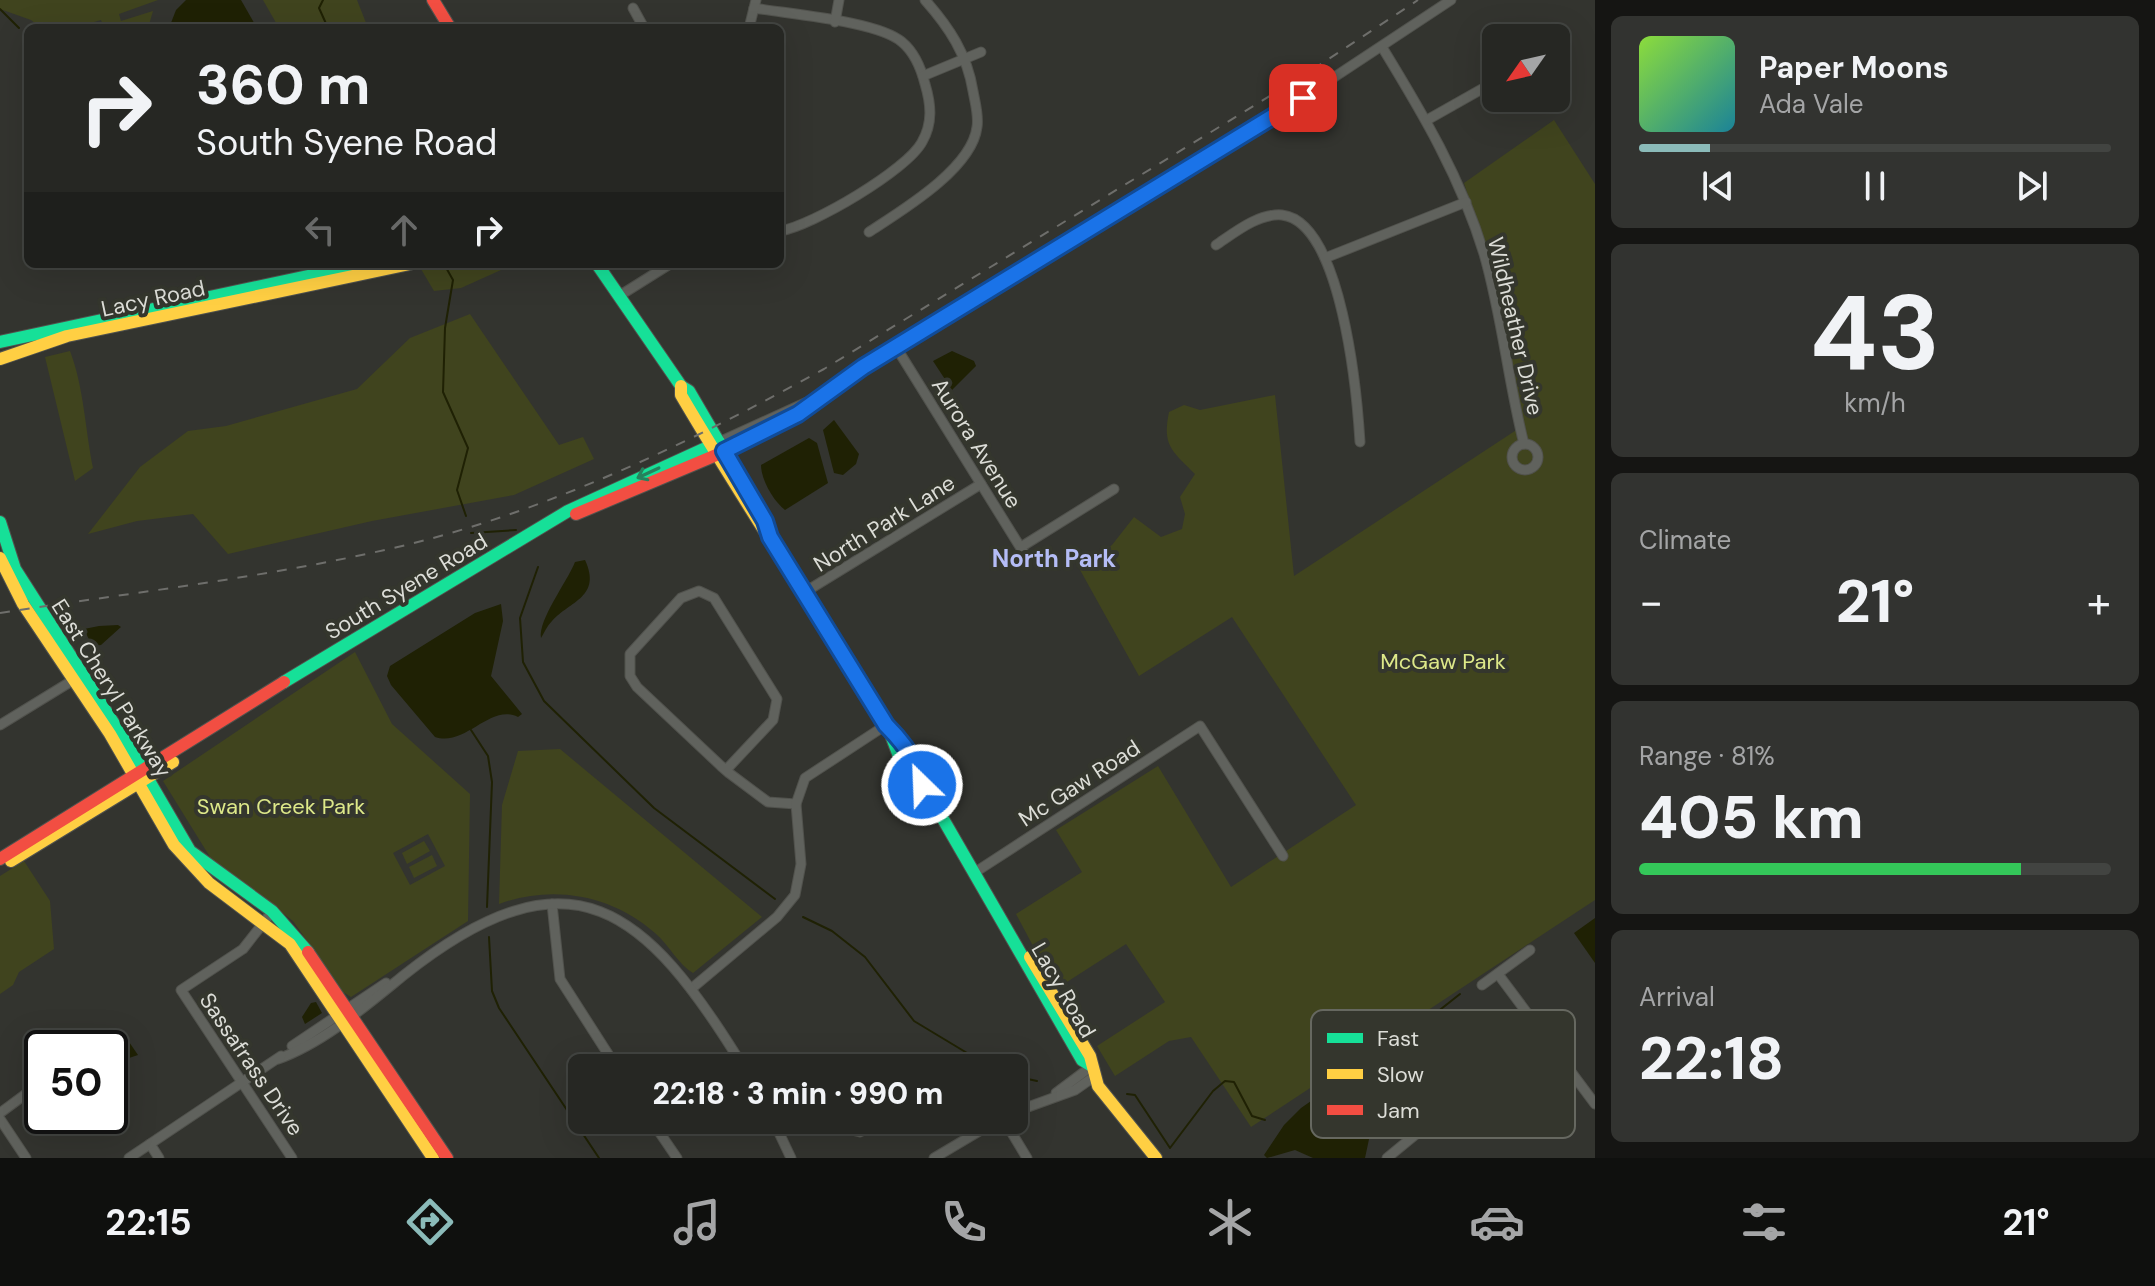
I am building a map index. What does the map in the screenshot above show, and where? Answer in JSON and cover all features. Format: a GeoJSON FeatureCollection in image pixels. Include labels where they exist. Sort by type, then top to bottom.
{"type":"FeatureCollection","features":[{"type":"Feature","properties":{"kind":"street"},"geometry":{"type":"LineString","coordinates":[[433,0],[448,24]]}},
{"type":"Feature","properties":{"kind":"street"},"geometry":{"type":"LineString","coordinates":[[835,22],[839,0]]}},
{"type":"Feature","properties":{"kind":"street"},"geometry":{"type":"LineString","coordinates":[[869,232],[936,187],[971,143],[978,125],[958,42],[925,0]]}},
{"type":"Feature","properties":{"kind":"street","name":"South Syene Road"},"geometry":{"type":"LineString","coordinates":[[0,866],[27,853],[276,688],[558,519],[637,491],[814,399],[1382,47],[1451,0]]}},
{"type":"Feature","properties":{"kind":"street"},"geometry":{"type":"LineString","coordinates":[[750,24],[755,4],[892,35],[910,50],[923,76],[931,108],[927,132],[916,151],[827,213],[805,225],[784,230]]}},
{"type":"Feature","properties":{"kind":"street"},"geometry":{"type":"LineString","coordinates":[[633,8],[642,24]]}},
{"type":"Feature","properties":{"kind":"street","name":"Wildheather Drive"},"geometry":{"type":"LineString","coordinates":[[1382,47],[1427,120],[1466,202],[1496,300],[1524,444]]}},
{"type":"Feature","properties":{"kind":"street"},"geometry":{"type":"LineString","coordinates":[[923,76],[981,52]]}},
{"type":"Feature","properties":{"kind":"street"},"geometry":{"type":"LineString","coordinates":[[1427,120],[1482,89]]}},
{"type":"Feature","properties":{"kind":"street"},"geometry":{"type":"LineString","coordinates":[[1325,258],[1466,202]]}},
{"type":"Feature","properties":{"kind":"street"},"geometry":{"type":"LineString","coordinates":[[1216,245],[1256,220],[1270,215],[1284,215],[1309,229],[1325,258],[1352,361],[1360,442]]}},
{"type":"Feature","properties":{"kind":"street","name":"Lacy Road"},"geometry":{"type":"LineString","coordinates":[[0,342],[345,268]]}},
{"type":"Feature","properties":{"kind":"street","name":"Lacy Road"},"geometry":{"type":"LineString","coordinates":[[0,359],[67,336],[398,268]]}},
{"type":"Feature","properties":{"kind":"street","name":"Lacy Road"},"geometry":{"type":"LineString","coordinates":[[600,268],[681,386],[681,395],[718,449],[758,526],[770,537],[805,592],[887,726],[889,737],[913,777],[922,785],[977,871],[1009,929],[1090,1056],[1093,1071],[1107,1098],[1156,1158]]}},
{"type":"Feature","properties":{"kind":"street"},"geometry":{"type":"LineString","coordinates":[[619,296],[664,268]]}},
{"type":"Feature","properties":{"kind":"street","name":"Aurora Avenue"},"geometry":{"type":"LineString","coordinates":[[896,347],[1027,558]]}},
{"type":"Feature","properties":{"kind":"street","name":"North Park Lane"},"geometry":{"type":"LineString","coordinates":[[805,592],[981,484]]}},
{"type":"Feature","properties":{"kind":"street"},"geometry":{"type":"LineString","coordinates":[[1021,547],[1114,489]]}},
{"type":"Feature","properties":{"kind":"street","name":"East Cheryl Parkway"},"geometry":{"type":"LineString","coordinates":[[0,522],[15,569],[77,678]]}},
{"type":"Feature","properties":{"kind":"street","name":"East Cheryl Parkway"},"geometry":{"type":"LineString","coordinates":[[0,558],[139,777],[186,860],[205,879],[269,916],[447,1158]]}},
{"type":"Feature","properties":{"kind":"street"},"geometry":{"type":"LineString","coordinates":[[726,770],[773,720],[777,699],[714,598],[699,591],[681,598],[630,654],[630,676],[637,687],[726,770],[768,802],[796,804]]}},
{"type":"Feature","properties":{"kind":"street"},"geometry":{"type":"LineString","coordinates":[[0,725],[77,678]]}},
{"type":"Feature","properties":{"kind":"street"},"geometry":{"type":"LineString","coordinates":[[691,989],[777,917],[795,895],[801,864],[796,804],[801,784],[811,772],[887,726]]}},
{"type":"Feature","properties":{"kind":"street","name":"Mc Gaw Road"},"geometry":{"type":"LineString","coordinates":[[977,871],[1200,726],[1283,856]]}},
{"type":"Feature","properties":{"kind":"street","name":"South Syene Road"},"geometry":{"type":"LineString","coordinates":[[0,859],[139,777]]}},
{"type":"Feature","properties":{"kind":"street"},"geometry":{"type":"LineString","coordinates":[[552,904],[560,979],[608,1054]]}},
{"type":"Feature","properties":{"kind":"street"},"geometry":{"type":"LineString","coordinates":[[129,1158],[403,975],[506,911],[552,904],[579,905],[626,922],[654,943],[691,989],[735,1054]]}},
{"type":"Feature","properties":{"kind":"street","name":"Sassafrass Drive"},"geometry":{"type":"LineString","coordinates":[[269,916],[243,949],[181,990],[292,1158]]}},
{"type":"Feature","properties":{"kind":"street"},"geometry":{"type":"LineString","coordinates":[[1482,985],[1530,950]]}},
{"type":"Feature","properties":{"kind":"street"},"geometry":{"type":"LineString","coordinates":[[1498,974],[1525,1010]]}},
{"type":"Feature","properties":{"kind":"street","name":"East Cheryl Parkway"},"geometry":{"type":"LineString","coordinates":[[344,1015],[433,1158]]}},
{"type":"Feature","properties":{"kind":"street"},"geometry":{"type":"LineString","coordinates":[[1028,1106],[1056,1094],[1093,1071]]}},
{"type":"Feature","properties":{"kind":"street"},"geometry":{"type":"LineString","coordinates":[[1575,1077],[1595,1104]]}},
{"type":"Feature","properties":{"kind":"street"},"geometry":{"type":"LineString","coordinates":[[24,1097],[0,1116],[26,1158]]}},
{"type":"Feature","properties":{"kind":"street"},"geometry":{"type":"LineString","coordinates":[[661,1134],[677,1158]]}},
{"type":"Feature","properties":{"kind":"street"},"geometry":{"type":"LineString","coordinates":[[780,1134],[791,1158]]}},
{"type":"Feature","properties":{"kind":"street"},"geometry":{"type":"LineString","coordinates":[[934,1158],[974,1134]]}},
{"type":"Feature","properties":{"kind":"street"},"geometry":{"type":"LineString","coordinates":[[1012,1134],[1027,1158]]}},
{"type":"Feature","properties":{"kind":"street"},"geometry":{"type":"LineString","coordinates":[[1387,1158],[1411,1138]]}},
{"type":"Feature","properties":{"kind":"street"},"geometry":{"type":"LineString","coordinates":[[150,1144],[159,1158]]}},
{"type":"Feature","properties":{"kind":"green space"},"geometry":{"type":"Polygon","coordinates":[[[0,0],[158,0],[119,14],[121,21],[153,11],[149,24],[103,24],[101,20],[87,24],[36,24],[0,9],[0,0]]]}},
{"type":"Feature","properties":{"kind":"green space"},"geometry":{"type":"Polygon","coordinates":[[[263,0],[357,0],[366,24],[277,24],[263,0]]]}},
{"type":"Feature","properties":{"kind":"green space","name":"McGaw Park"},"geometry":{"type":"Polygon","coordinates":[[[1554,120],[1595,184],[1595,900],[1428,1010],[1311,1010],[1311,1087],[1251,1127],[1191,1037],[1169,1041],[1115,1076],[1097,1046],[1165,1002],[1126,944],[1056,989],[1016,914],[1082,872],[1056,830],[1158,766],[1231,887],[1356,805],[1232,617],[1139,676],[1079,568],[1112,545],[1134,517],[1161,537],[1182,529],[1185,514],[1180,497],[1195,474],[1171,447],[1167,423],[1169,412],[1184,405],[1200,410],[1275,395],[1294,576],[1524,425],[1498,288],[1464,183],[1554,120]]]}},
{"type":"Feature","properties":{"kind":"green space"},"geometry":{"type":"Polygon","coordinates":[[[420,268],[501,270],[461,288],[434,291],[420,268]]]}},
{"type":"Feature","properties":{"kind":"green space"},"geometry":{"type":"Polygon","coordinates":[[[470,314],[559,445],[583,437],[594,459],[514,495],[372,521],[228,554],[193,514],[137,521],[88,534],[140,467],[188,431],[226,426],[357,389],[410,338],[470,314]]]}},
{"type":"Feature","properties":{"kind":"green space"},"geometry":{"type":"Polygon","coordinates":[[[70,351],[81,394],[93,468],[75,481],[45,357],[70,351]]]}},
{"type":"Feature","properties":{"kind":"green space","name":"Swan Creek Park"},"geometry":{"type":"Polygon","coordinates":[[[355,652],[392,724],[470,794],[468,921],[351,997],[343,992],[293,921],[210,857],[163,781],[355,652]],[[428,834],[393,853],[410,885],[445,866],[428,834]]]}},
{"type":"Feature","properties":{"kind":"green space"},"geometry":{"type":"Polygon","coordinates":[[[560,749],[762,917],[693,973],[655,933],[638,920],[601,902],[561,894],[519,898],[499,904],[502,805],[518,751],[560,749]]]}},
{"type":"Feature","properties":{"kind":"green space"},"geometry":{"type":"Polygon","coordinates":[[[424,841],[430,851],[407,864],[402,853],[424,841]]]}},
{"type":"Feature","properties":{"kind":"green space"},"geometry":{"type":"Polygon","coordinates":[[[432,855],[437,866],[414,878],[409,867],[432,855]]]}},
{"type":"Feature","properties":{"kind":"green space"},"geometry":{"type":"Polygon","coordinates":[[[24,861],[50,901],[54,949],[19,972],[13,985],[0,994],[0,876],[24,861]]]}},
{"type":"Feature","properties":{"kind":"shaded area"},"geometry":{"type":"Polygon","coordinates":[[[186,0],[241,0],[255,24],[171,24],[176,10],[186,0]]]}},
{"type":"Feature","properties":{"kind":"shaded area"},"geometry":{"type":"Polygon","coordinates":[[[952,351],[974,361],[976,366],[952,390],[933,361],[952,351]]]}},
{"type":"Feature","properties":{"kind":"shaded area"},"geometry":{"type":"Polygon","coordinates":[[[834,420],[859,454],[856,464],[843,475],[834,473],[823,430],[834,420]]]}},
{"type":"Feature","properties":{"kind":"shaded area"},"geometry":{"type":"Polygon","coordinates":[[[809,438],[817,443],[828,483],[785,510],[768,489],[761,465],[809,438]]]}},
{"type":"Feature","properties":{"kind":"shaded area"},"geometry":{"type":"Polygon","coordinates":[[[585,560],[590,582],[587,590],[552,621],[541,638],[548,611],[575,562],[585,560]]]}},
{"type":"Feature","properties":{"kind":"shaded area"},"geometry":{"type":"Polygon","coordinates":[[[501,604],[503,621],[491,676],[522,714],[518,717],[508,714],[498,716],[457,736],[435,737],[391,685],[387,676],[390,666],[475,613],[501,604]]]}},
{"type":"Feature","properties":{"kind":"shaded area"},"geometry":{"type":"Polygon","coordinates":[[[121,627],[101,645],[92,646],[84,629],[121,627]]]}},
{"type":"Feature","properties":{"kind":"shaded area"},"geometry":{"type":"Polygon","coordinates":[[[1595,918],[1595,963],[1574,933],[1595,918]]]}},
{"type":"Feature","properties":{"kind":"shaded area"},"geometry":{"type":"Polygon","coordinates":[[[316,1002],[322,1013],[305,1024],[302,1017],[311,1003],[316,1002]]]}},
{"type":"Feature","properties":{"kind":"shaded area"},"geometry":{"type":"Polygon","coordinates":[[[128,1040],[138,1055],[128,1060],[128,1040]]]}},
{"type":"Feature","properties":{"kind":"shaded area"},"geometry":{"type":"Polygon","coordinates":[[[1311,1101],[1311,1138],[1369,1138],[1365,1158],[1313,1158],[1295,1150],[1267,1158],[1264,1155],[1284,1125],[1311,1101]]]}},
{"type":"Feature","properties":{"kind":"waterway"},"geometry":{"type":"LineString","coordinates":[[323,0],[319,8],[326,24]]}},
{"type":"Feature","properties":{"kind":"waterway"},"geometry":{"type":"LineString","coordinates":[[0,9],[19,28]]}},
{"type":"Feature","properties":{"kind":"waterway"},"geometry":{"type":"LineString","coordinates":[[446,268],[453,280],[445,328],[443,392],[468,448],[457,490],[466,516]]}},
{"type":"Feature","properties":{"kind":"waterway"},"geometry":{"type":"LineString","coordinates":[[471,533],[516,530]]}},
{"type":"Feature","properties":{"kind":"waterway"},"geometry":{"type":"LineString","coordinates":[[538,567],[520,618],[523,662],[544,701],[654,808],[775,899]]}},
{"type":"Feature","properties":{"kind":"waterway"},"geometry":{"type":"LineString","coordinates":[[471,730],[488,756],[492,782],[487,907]]}},
{"type":"Feature","properties":{"kind":"waterway"},"geometry":{"type":"LineString","coordinates":[[803,917],[832,931],[865,957],[914,1021],[969,1054]]}},
{"type":"Feature","properties":{"kind":"waterway"},"geometry":{"type":"LineString","coordinates":[[489,937],[492,991],[499,1008],[599,1158]]}},
{"type":"Feature","properties":{"kind":"waterway"},"geometry":{"type":"LineString","coordinates":[[1440,1010],[1460,994]]}},
{"type":"Feature","properties":{"kind":"waterway"},"geometry":{"type":"LineString","coordinates":[[1028,1079],[1037,1081]]}},
{"type":"Feature","properties":{"kind":"waterway"},"geometry":{"type":"LineString","coordinates":[[1127,1094],[1135,1095],[1170,1148],[1213,1091],[1225,1081],[1234,1082],[1252,1116],[1265,1120]]}},
{"type":"Feature","properties":{"kind":"railway"},"geometry":{"type":"LineString","coordinates":[[0,613],[255,575],[406,545],[515,512],[621,470],[724,422],[824,369],[1309,72],[1418,0]]}},
{"type":"Feature","properties":{"kind":"traffic: fast"},"geometry":{"type":"LineString","coordinates":[[0,342],[345,268]]}},
{"type":"Feature","properties":{"kind":"traffic: fast"},"geometry":{"type":"LineString","coordinates":[[600,268],[681,386],[689,391],[765,521],[770,537]]}},
{"type":"Feature","properties":{"kind":"traffic: fast"},"geometry":{"type":"LineString","coordinates":[[284,682],[568,511],[719,442]]}},
{"type":"Feature","properties":{"kind":"traffic: fast"},"geometry":{"type":"LineString","coordinates":[[0,522],[15,569],[134,755],[190,851],[272,911],[308,952]]}},
{"type":"Feature","properties":{"kind":"traffic: fast"},"geometry":{"type":"LineString","coordinates":[[888,727],[900,759],[943,819],[1082,1060],[1092,1066]]}},
{"type":"Feature","properties":{"kind":"traffic: slow"},"geometry":{"type":"LineString","coordinates":[[0,359],[67,336],[391,268]]}},
{"type":"Feature","properties":{"kind":"traffic: slow"},"geometry":{"type":"LineString","coordinates":[[681,386],[681,395],[704,434],[872,702],[908,752],[922,785]]}},
{"type":"Feature","properties":{"kind":"traffic: slow"},"geometry":{"type":"LineString","coordinates":[[0,558],[23,604],[110,734],[174,845],[209,883],[290,944],[433,1158]]}},
{"type":"Feature","properties":{"kind":"traffic: slow"},"geometry":{"type":"LineString","coordinates":[[11,861],[173,762]]}},
{"type":"Feature","properties":{"kind":"traffic: slow"},"geometry":{"type":"LineString","coordinates":[[1030,957],[1090,1056],[1098,1086],[1156,1158]]}},
{"type":"Feature","properties":{"kind":"traffic: jam"},"geometry":{"type":"LineString","coordinates":[[433,0],[448,24]]}},
{"type":"Feature","properties":{"kind":"traffic: jam"},"geometry":{"type":"LineString","coordinates":[[576,514],[721,453]]}},
{"type":"Feature","properties":{"kind":"traffic: jam"},"geometry":{"type":"LineString","coordinates":[[0,859],[284,682]]}},
{"type":"Feature","properties":{"kind":"traffic: jam"},"geometry":{"type":"LineString","coordinates":[[308,952],[447,1158]]}},
{"type":"Feature","properties":{"kind":"district","name":"North Park"},"geometry":{"type":"Point","coordinates":[1054,559]}},
{"type":"Feature","properties":{"kind":"route"},"geometry":{"type":"LineString","coordinates":[[922,785],[920,772],[898,735],[886,725],[809,601],[724,451],[798,414],[814,399],[863,367],[1303,98]]}}]}
